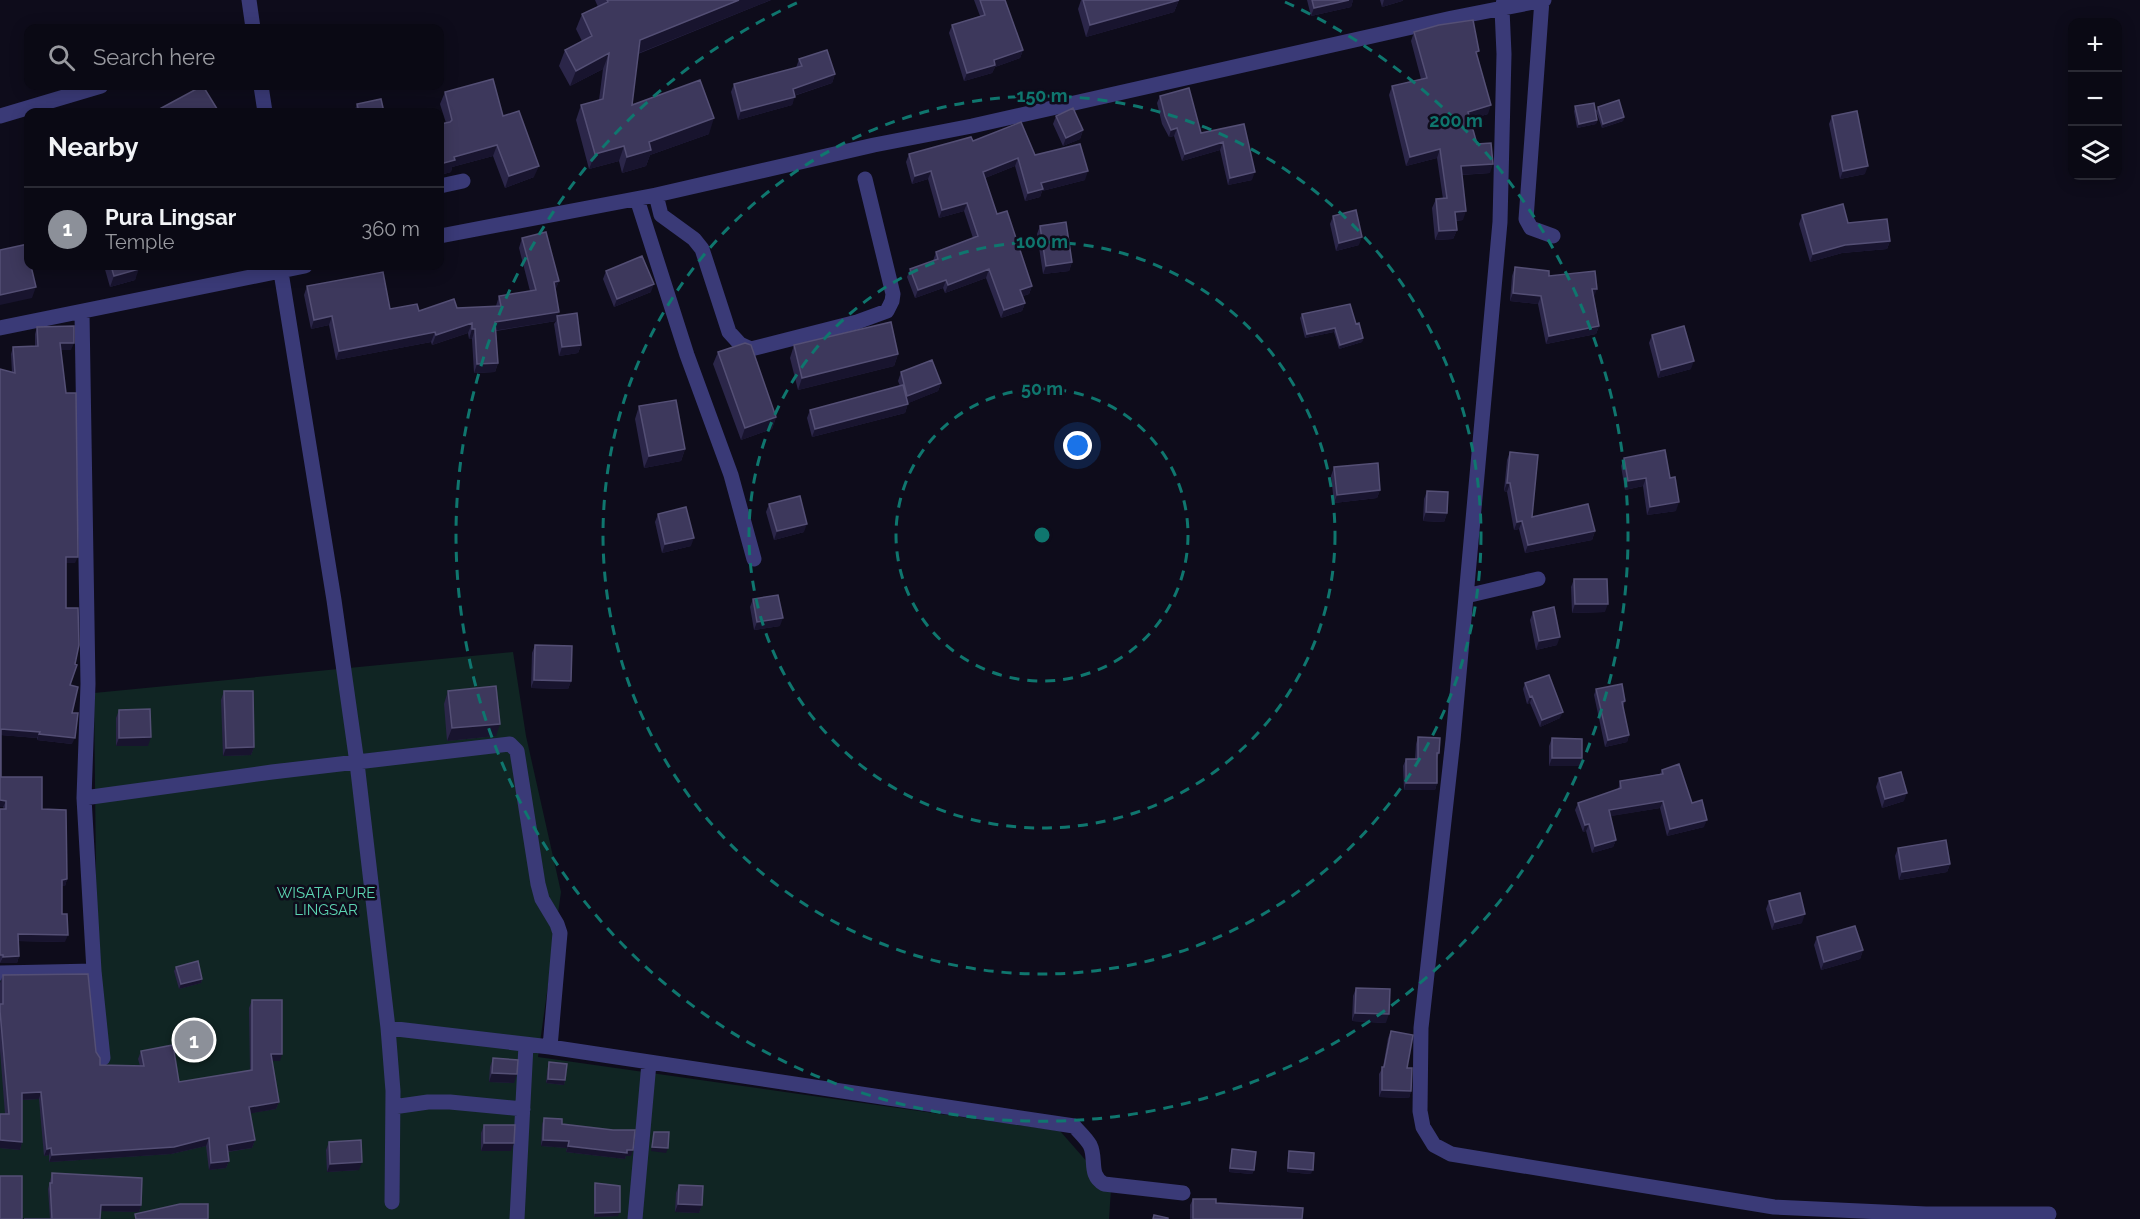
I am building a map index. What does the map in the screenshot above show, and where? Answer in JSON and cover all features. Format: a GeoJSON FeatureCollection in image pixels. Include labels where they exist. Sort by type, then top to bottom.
{"type":"FeatureCollection","features":[{"type":"Feature","properties":{"kind":"street"},"geometry":{"type":"LineString","coordinates":[[249,0],[252,24]]}},
{"type":"Feature","properties":{"kind":"street"},"geometry":{"type":"LineString","coordinates":[[444,235],[656,195],[1452,18],[1503,4],[1543,0],[1526,219],[1531,228],[1553,236]]}},
{"type":"Feature","properties":{"kind":"street"},"geometry":{"type":"LineString","coordinates":[[1503,4],[1500,222],[1453,740],[1421,1028],[1420,1111],[1423,1127],[1434,1145],[1451,1154],[1774,1207],[1926,1216],[2049,1214]]}},
{"type":"Feature","properties":{"kind":"street"},"geometry":{"type":"LineString","coordinates":[[27,108],[88,90]]}},
{"type":"Feature","properties":{"kind":"street"},"geometry":{"type":"LineString","coordinates":[[262,90],[264,108]]}},
{"type":"Feature","properties":{"kind":"street"},"geometry":{"type":"LineString","coordinates":[[0,116],[24,109]]}},
{"type":"Feature","properties":{"kind":"street"},"geometry":{"type":"LineString","coordinates":[[656,195],[661,215],[694,239],[702,249],[729,332],[740,344],[751,349],[857,322],[886,311],[893,294],[865,178]]}},
{"type":"Feature","properties":{"kind":"street"},"geometry":{"type":"LineString","coordinates":[[444,185],[463,181]]}},
{"type":"Feature","properties":{"kind":"street"},"geometry":{"type":"LineString","coordinates":[[637,199],[687,355],[731,475],[754,559]]}},
{"type":"Feature","properties":{"kind":"street"},"geometry":{"type":"LineString","coordinates":[[0,328],[82,313],[271,270]]}},
{"type":"Feature","properties":{"kind":"street"},"geometry":{"type":"LineString","coordinates":[[280,270],[332,588],[357,763],[388,1028],[393,1107],[392,1202]]}},
{"type":"Feature","properties":{"kind":"street"},"geometry":{"type":"LineString","coordinates":[[82,313],[88,684],[84,798],[94,971],[104,1058]]}},
{"type":"Feature","properties":{"kind":"street"},"geometry":{"type":"LineString","coordinates":[[1466,596],[1538,579]]}},
{"type":"Feature","properties":{"kind":"street"},"geometry":{"type":"LineString","coordinates":[[84,798],[272,772],[510,744],[517,751],[538,884],[542,899],[560,933],[550,1047]]}},
{"type":"Feature","properties":{"kind":"street"},"geometry":{"type":"LineString","coordinates":[[0,973],[94,971]]}},
{"type":"Feature","properties":{"kind":"street"},"geometry":{"type":"LineString","coordinates":[[388,1028],[550,1047],[1074,1126],[1089,1143],[1095,1175],[1104,1184],[1182,1193]]}},
{"type":"Feature","properties":{"kind":"street"},"geometry":{"type":"LineString","coordinates":[[517,1219],[526,1045]]}},
{"type":"Feature","properties":{"kind":"street"},"geometry":{"type":"LineString","coordinates":[[635,1219],[649,1063]]}},
{"type":"Feature","properties":{"kind":"street"},"geometry":{"type":"LineString","coordinates":[[393,1107],[428,1102],[450,1102],[523,1109]]}},
{"type":"Feature","properties":{"kind":"green space","name":"WISATA PURE LINGSAR"},"geometry":{"type":"Polygon","coordinates":[[[513,652],[526,736],[561,892],[538,1057],[1060,1131],[1111,1189],[1109,1219],[0,1219],[0,975],[97,966],[94,693],[513,652]]]}},
{"type":"Feature","properties":{"kind":"building"},"geometry":{"type":"Polygon","coordinates":[[[607,0],[739,0],[640,40],[632,105],[700,80],[714,118],[649,142],[651,150],[627,157],[624,146],[595,154],[581,105],[603,99],[609,53],[576,71],[565,50],[592,36],[582,14],[608,2],[607,0]]]}},
{"type":"Feature","properties":{"kind":"building"},"geometry":{"type":"Polygon","coordinates":[[[980,0],[1005,0],[1023,50],[994,60],[995,65],[967,73],[952,25],[985,15],[980,0]]]}},
{"type":"Feature","properties":{"kind":"building"},"geometry":{"type":"Polygon","coordinates":[[[1083,0],[1179,0],[1090,25],[1083,0]]]}},
{"type":"Feature","properties":{"kind":"building"},"geometry":{"type":"Polygon","coordinates":[[[1312,0],[1349,0],[1314,8],[1312,0]]]}},
{"type":"Feature","properties":{"kind":"building"},"geometry":{"type":"Polygon","coordinates":[[[1473,20],[1479,51],[1476,52],[1491,105],[1468,112],[1477,144],[1491,143],[1493,164],[1461,166],[1466,211],[1455,212],[1457,230],[1439,231],[1436,199],[1447,198],[1440,149],[1410,157],[1392,86],[1427,78],[1414,32],[1439,25],[1473,20]]]}},
{"type":"Feature","properties":{"kind":"building"},"geometry":{"type":"Polygon","coordinates":[[[827,50],[835,74],[793,89],[795,97],[741,111],[734,84],[802,66],[799,59],[827,50]]]}},
{"type":"Feature","properties":{"kind":"building"},"geometry":{"type":"Polygon","coordinates":[[[493,79],[503,116],[519,111],[539,166],[509,176],[497,145],[454,157],[455,160],[444,163],[444,123],[452,120],[445,92],[493,79]]]}},
{"type":"Feature","properties":{"kind":"building"},"geometry":{"type":"Polygon","coordinates":[[[1189,88],[1201,133],[1244,124],[1255,172],[1230,178],[1223,142],[1185,154],[1177,128],[1171,130],[1160,96],[1189,88]]]}},
{"type":"Feature","properties":{"kind":"building"},"geometry":{"type":"Polygon","coordinates":[[[195,90],[205,90],[217,108],[161,108],[195,90]]]}},
{"type":"Feature","properties":{"kind":"building"},"geometry":{"type":"Polygon","coordinates":[[[381,99],[383,108],[358,108],[357,104],[381,99]]]}},
{"type":"Feature","properties":{"kind":"building"},"geometry":{"type":"Polygon","coordinates":[[[1619,100],[1624,117],[1603,124],[1598,107],[1619,100]]]}},
{"type":"Feature","properties":{"kind":"building"},"geometry":{"type":"Polygon","coordinates":[[[1594,103],[1597,120],[1579,124],[1575,106],[1594,103]]]}},
{"type":"Feature","properties":{"kind":"building"},"geometry":{"type":"Polygon","coordinates":[[[1073,108],[1083,130],[1066,138],[1056,116],[1073,108]]]}},
{"type":"Feature","properties":{"kind":"building"},"geometry":{"type":"Polygon","coordinates":[[[1857,111],[1868,166],[1843,171],[1832,116],[1857,111]]]}},
{"type":"Feature","properties":{"kind":"building"},"geometry":{"type":"Polygon","coordinates":[[[1021,122],[1035,155],[1080,144],[1088,171],[1041,183],[1043,189],[1028,193],[1018,158],[983,172],[997,214],[1007,211],[1032,286],[1020,290],[1025,303],[1004,310],[989,269],[948,285],[946,280],[918,290],[910,269],[938,259],[936,252],[978,236],[967,203],[942,210],[931,171],[915,176],[909,154],[971,137],[973,141],[1021,122]]]}},
{"type":"Feature","properties":{"kind":"building"},"geometry":{"type":"Polygon","coordinates":[[[1843,204],[1848,223],[1887,219],[1890,241],[1845,245],[1813,254],[1802,215],[1843,204]]]}},
{"type":"Feature","properties":{"kind":"building"},"geometry":{"type":"Polygon","coordinates":[[[1356,210],[1362,237],[1339,243],[1333,216],[1356,210]]]}},
{"type":"Feature","properties":{"kind":"building"},"geometry":{"type":"Polygon","coordinates":[[[1066,222],[1072,262],[1046,266],[1040,226],[1066,222]]]}},
{"type":"Feature","properties":{"kind":"building"},"geometry":{"type":"Polygon","coordinates":[[[546,232],[559,281],[554,282],[559,312],[495,322],[498,363],[477,364],[475,329],[472,329],[472,323],[436,335],[435,332],[339,351],[332,316],[314,320],[307,286],[383,272],[390,309],[417,304],[419,311],[454,299],[457,308],[501,306],[499,296],[536,290],[522,238],[546,232]]]}},
{"type":"Feature","properties":{"kind":"building"},"geometry":{"type":"Polygon","coordinates":[[[24,245],[24,270],[32,270],[36,287],[0,295],[0,250],[24,245]]]}},
{"type":"Feature","properties":{"kind":"building"},"geometry":{"type":"Polygon","coordinates":[[[642,256],[654,284],[617,299],[606,271],[642,256]]]}},
{"type":"Feature","properties":{"kind":"building"},"geometry":{"type":"Polygon","coordinates":[[[1515,267],[1549,271],[1549,276],[1595,271],[1597,289],[1592,289],[1599,326],[1549,336],[1541,296],[1513,293],[1515,267]]]}},
{"type":"Feature","properties":{"kind":"building"},"geometry":{"type":"Polygon","coordinates":[[[112,270],[135,270],[114,276],[112,270]]]}},
{"type":"Feature","properties":{"kind":"building"},"geometry":{"type":"Polygon","coordinates":[[[1350,304],[1363,338],[1340,345],[1335,328],[1307,334],[1302,314],[1350,304]]]}},
{"type":"Feature","properties":{"kind":"building"},"geometry":{"type":"Polygon","coordinates":[[[577,313],[581,345],[562,347],[557,316],[577,313]]]}},
{"type":"Feature","properties":{"kind":"building"},"geometry":{"type":"Polygon","coordinates":[[[891,322],[898,354],[802,378],[794,345],[891,322]]]}},
{"type":"Feature","properties":{"kind":"building"},"geometry":{"type":"Polygon","coordinates":[[[74,326],[74,343],[60,343],[66,393],[76,393],[78,557],[66,557],[66,608],[78,608],[79,645],[75,664],[77,665],[70,685],[78,687],[72,713],[78,713],[75,738],[1,729],[1,777],[42,777],[42,809],[66,810],[67,879],[62,880],[62,914],[67,914],[68,935],[18,934],[19,956],[3,957],[0,955],[0,809],[6,809],[6,801],[0,800],[0,369],[15,373],[13,347],[38,346],[37,327],[74,326]]]}},
{"type":"Feature","properties":{"kind":"building"},"geometry":{"type":"Polygon","coordinates":[[[1684,326],[1694,361],[1661,370],[1652,335],[1684,326]]]}},
{"type":"Feature","properties":{"kind":"building"},"geometry":{"type":"Polygon","coordinates":[[[745,343],[751,345],[776,417],[745,428],[718,352],[745,343]]]}},
{"type":"Feature","properties":{"kind":"building"},"geometry":{"type":"Polygon","coordinates":[[[932,360],[941,383],[907,396],[901,372],[932,360]]]}},
{"type":"Feature","properties":{"kind":"building"},"geometry":{"type":"Polygon","coordinates":[[[903,385],[908,404],[815,429],[810,410],[903,385]]]}},
{"type":"Feature","properties":{"kind":"building"},"geometry":{"type":"Polygon","coordinates":[[[676,400],[685,449],[649,456],[639,406],[676,400]]]}},
{"type":"Feature","properties":{"kind":"building"},"geometry":{"type":"Polygon","coordinates":[[[1665,450],[1670,478],[1675,477],[1679,502],[1650,507],[1646,478],[1628,481],[1624,458],[1665,450]]]}},
{"type":"Feature","properties":{"kind":"building"},"geometry":{"type":"Polygon","coordinates":[[[1510,452],[1538,455],[1532,517],[1588,504],[1595,531],[1528,545],[1522,521],[1517,522],[1510,483],[1507,483],[1510,452]]]}},
{"type":"Feature","properties":{"kind":"building"},"geometry":{"type":"Polygon","coordinates":[[[1378,463],[1380,490],[1337,495],[1334,467],[1378,463]]]}},
{"type":"Feature","properties":{"kind":"building"},"geometry":{"type":"Polygon","coordinates":[[[1427,491],[1448,492],[1447,513],[1426,512],[1427,491]]]}},
{"type":"Feature","properties":{"kind":"building"},"geometry":{"type":"Polygon","coordinates":[[[800,496],[807,524],[777,531],[769,504],[800,496]]]}},
{"type":"Feature","properties":{"kind":"building"},"geometry":{"type":"Polygon","coordinates":[[[686,507],[694,538],[665,544],[658,514],[686,507]]]}},
{"type":"Feature","properties":{"kind":"building"},"geometry":{"type":"Polygon","coordinates":[[[1574,579],[1607,579],[1608,604],[1575,604],[1574,579]]]}},
{"type":"Feature","properties":{"kind":"building"},"geometry":{"type":"Polygon","coordinates":[[[778,595],[783,618],[757,622],[753,599],[778,595]]]}},
{"type":"Feature","properties":{"kind":"building"},"geometry":{"type":"Polygon","coordinates":[[[1554,607],[1560,637],[1539,641],[1533,612],[1554,607]]]}},
{"type":"Feature","properties":{"kind":"building"},"geometry":{"type":"Polygon","coordinates":[[[535,645],[572,646],[571,681],[534,680],[535,645]]]}},
{"type":"Feature","properties":{"kind":"building"},"geometry":{"type":"Polygon","coordinates":[[[1549,675],[1563,712],[1542,720],[1525,683],[1549,675]]]}},
{"type":"Feature","properties":{"kind":"building"},"geometry":{"type":"Polygon","coordinates":[[[1622,684],[1625,701],[1622,702],[1629,735],[1608,740],[1596,689],[1622,684]]]}},
{"type":"Feature","properties":{"kind":"building"},"geometry":{"type":"Polygon","coordinates":[[[496,686],[500,724],[452,728],[448,691],[496,686]]]}},
{"type":"Feature","properties":{"kind":"building"},"geometry":{"type":"Polygon","coordinates":[[[224,691],[253,691],[254,747],[226,748],[224,691]]]}},
{"type":"Feature","properties":{"kind":"building"},"geometry":{"type":"Polygon","coordinates":[[[150,709],[151,737],[119,738],[119,710],[150,709]]]}},
{"type":"Feature","properties":{"kind":"building"},"geometry":{"type":"Polygon","coordinates":[[[1418,737],[1440,738],[1439,753],[1437,753],[1437,783],[1406,783],[1406,759],[1418,759],[1418,737]]]}},
{"type":"Feature","properties":{"kind":"building"},"geometry":{"type":"Polygon","coordinates":[[[1552,738],[1582,739],[1582,758],[1552,758],[1552,738]]]}},
{"type":"Feature","properties":{"kind":"building"},"geometry":{"type":"Polygon","coordinates":[[[1679,764],[1692,803],[1702,800],[1707,820],[1670,829],[1663,801],[1609,810],[1616,840],[1595,846],[1589,824],[1585,825],[1578,803],[1621,788],[1620,781],[1663,774],[1662,770],[1679,764]]]}},
{"type":"Feature","properties":{"kind":"building"},"geometry":{"type":"Polygon","coordinates":[[[1901,772],[1907,793],[1885,799],[1879,778],[1901,772]]]}},
{"type":"Feature","properties":{"kind":"building"},"geometry":{"type":"Polygon","coordinates":[[[1946,840],[1950,864],[1902,872],[1898,848],[1946,840]]]}},
{"type":"Feature","properties":{"kind":"building"},"geometry":{"type":"Polygon","coordinates":[[[1800,893],[1805,914],[1775,922],[1769,901],[1800,893]]]}},
{"type":"Feature","properties":{"kind":"building"},"geometry":{"type":"Polygon","coordinates":[[[1855,926],[1863,950],[1824,962],[1817,937],[1855,926]]]}},
{"type":"Feature","properties":{"kind":"building"},"geometry":{"type":"Polygon","coordinates":[[[198,961],[202,979],[181,984],[176,967],[198,961]]]}},
{"type":"Feature","properties":{"kind":"building"},"geometry":{"type":"Polygon","coordinates":[[[88,974],[96,1052],[100,1058],[100,1065],[144,1066],[141,1051],[173,1045],[179,1082],[252,1070],[252,1000],[282,1000],[282,1054],[271,1054],[279,1102],[249,1107],[255,1140],[227,1145],[229,1161],[211,1163],[209,1138],[174,1147],[52,1155],[51,1148],[47,1149],[41,1092],[22,1093],[22,1142],[0,1140],[0,1114],[9,1114],[0,1011],[0,1004],[3,1004],[3,975],[88,974]]]}},
{"type":"Feature","properties":{"kind":"building"},"geometry":{"type":"Polygon","coordinates":[[[1356,988],[1390,989],[1389,1014],[1355,1013],[1356,988]]]}},
{"type":"Feature","properties":{"kind":"building"},"geometry":{"type":"Polygon","coordinates":[[[1391,1031],[1413,1035],[1407,1068],[1412,1068],[1411,1091],[1382,1090],[1382,1067],[1384,1067],[1391,1031]]]}},
{"type":"Feature","properties":{"kind":"building"},"geometry":{"type":"Polygon","coordinates":[[[493,1058],[518,1060],[517,1074],[492,1073],[493,1058]]]}},
{"type":"Feature","properties":{"kind":"building"},"geometry":{"type":"Polygon","coordinates":[[[549,1062],[567,1064],[565,1080],[548,1079],[549,1062]]]}},
{"type":"Feature","properties":{"kind":"building"},"geometry":{"type":"Polygon","coordinates":[[[544,1118],[562,1119],[562,1124],[613,1130],[635,1130],[633,1150],[627,1150],[627,1153],[568,1146],[569,1141],[543,1140],[544,1118]]]}},
{"type":"Feature","properties":{"kind":"building"},"geometry":{"type":"Polygon","coordinates":[[[484,1125],[515,1125],[514,1143],[484,1143],[484,1125]]]}},
{"type":"Feature","properties":{"kind":"building"},"geometry":{"type":"Polygon","coordinates":[[[654,1132],[669,1132],[668,1148],[652,1147],[654,1132]]]}},
{"type":"Feature","properties":{"kind":"building"},"geometry":{"type":"Polygon","coordinates":[[[361,1140],[362,1162],[330,1164],[329,1142],[361,1140]]]}},
{"type":"Feature","properties":{"kind":"building"},"geometry":{"type":"Polygon","coordinates":[[[1232,1149],[1256,1152],[1254,1170],[1230,1168],[1232,1149]]]}},
{"type":"Feature","properties":{"kind":"building"},"geometry":{"type":"Polygon","coordinates":[[[1289,1151],[1314,1153],[1313,1170],[1288,1168],[1289,1151]]]}},
{"type":"Feature","properties":{"kind":"building"},"geometry":{"type":"Polygon","coordinates":[[[52,1173],[142,1178],[141,1205],[101,1205],[100,1219],[52,1219],[50,1183],[52,1183],[52,1173]]]}},
{"type":"Feature","properties":{"kind":"building"},"geometry":{"type":"Polygon","coordinates":[[[0,1176],[22,1176],[22,1219],[0,1219],[0,1176]]]}},
{"type":"Feature","properties":{"kind":"building"},"geometry":{"type":"Polygon","coordinates":[[[595,1183],[620,1186],[620,1212],[595,1213],[595,1183]]]}},
{"type":"Feature","properties":{"kind":"building"},"geometry":{"type":"Polygon","coordinates":[[[679,1185],[703,1186],[702,1205],[678,1204],[679,1185]]]}},
{"type":"Feature","properties":{"kind":"building"},"geometry":{"type":"Polygon","coordinates":[[[1193,1199],[1216,1199],[1216,1203],[1303,1208],[1302,1219],[1193,1219],[1193,1199]]]}},
{"type":"Feature","properties":{"kind":"building"},"geometry":{"type":"Polygon","coordinates":[[[180,1204],[208,1204],[208,1219],[136,1219],[135,1214],[180,1204]]]}},
{"type":"Feature","properties":{"kind":"building"},"geometry":{"type":"Polygon","coordinates":[[[1154,1215],[1168,1218],[1168,1219],[1153,1219],[1154,1215]]]}},
{"type":"Feature","properties":{"kind":"place","name":"Pura Lingsar"},"geometry":{"type":"Point","coordinates":[194,1040]}}]}
